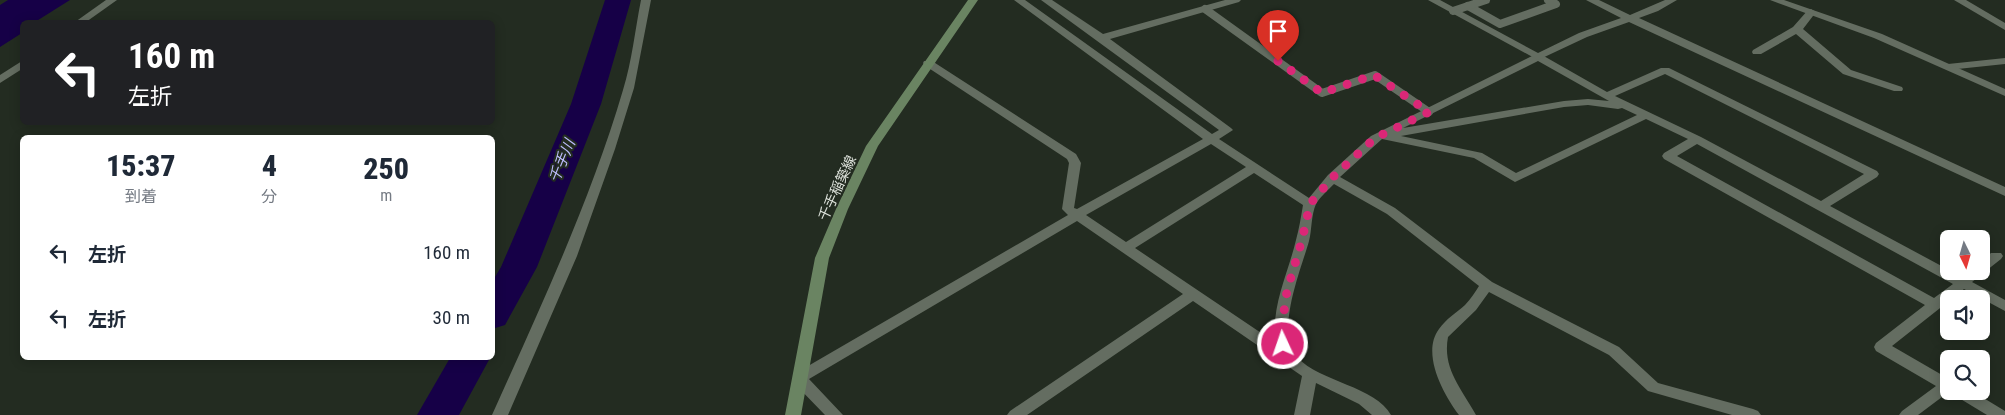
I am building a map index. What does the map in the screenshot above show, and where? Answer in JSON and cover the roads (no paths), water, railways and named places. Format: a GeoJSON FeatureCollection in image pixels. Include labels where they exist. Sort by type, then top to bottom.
{"type":"FeatureCollection","features":[{"type":"Feature","properties":{"kind":"main road","name":"千手稲築線"},"geometry":{"type":"LineString","coordinates":[[793,415],[822,258],[842,209],[872,146],[972,0]]}},
{"type":"Feature","properties":{"kind":"street"},"geometry":{"type":"LineString","coordinates":[[83,20],[112,0]]}},
{"type":"Feature","properties":{"kind":"street"},"geometry":{"type":"LineString","coordinates":[[500,415],[570,256],[609,149],[630,88],[646,0]]}},
{"type":"Feature","properties":{"kind":"street"},"geometry":{"type":"LineString","coordinates":[[1019,0],[1210,138],[1310,204]]}},
{"type":"Feature","properties":{"kind":"street"},"geometry":{"type":"LineString","coordinates":[[835,415],[800,379],[1077,215],[1227,130],[1102,38],[1046,0]]}},
{"type":"Feature","properties":{"kind":"street"},"geometry":{"type":"LineString","coordinates":[[1102,38],[1236,0]]}},
{"type":"Feature","properties":{"kind":"street"},"geometry":{"type":"LineString","coordinates":[[1433,0],[1606,96],[1696,139],[2005,306]]}},
{"type":"Feature","properties":{"kind":"street"},"geometry":{"type":"LineString","coordinates":[[1591,0],[2005,192]]}},
{"type":"Feature","properties":{"kind":"street"},"geometry":{"type":"LineString","coordinates":[[1291,360],[1283,344],[1281,332],[1287,291],[1310,204],[1332,178],[1375,138],[1609,24],[1655,9],[1672,0]]}},
{"type":"Feature","properties":{"kind":"street"},"geometry":{"type":"LineString","coordinates":[[1775,0],[1878,36],[2005,93]]}},
{"type":"Feature","properties":{"kind":"street"},"geometry":{"type":"LineString","coordinates":[[1959,0],[2005,27]]}},
{"type":"Feature","properties":{"kind":"street"},"geometry":{"type":"LineString","coordinates":[[1757,52],[1797,29],[1811,12]]}},
{"type":"Feature","properties":{"kind":"street"},"geometry":{"type":"LineString","coordinates":[[1797,29],[1847,72],[1898,89]]}},
{"type":"Feature","properties":{"kind":"street"},"geometry":{"type":"LineString","coordinates":[[1948,67],[2005,61]]}},
{"type":"Feature","properties":{"kind":"street"},"geometry":{"type":"LineString","coordinates":[[928,63],[1072,157],[1075,162],[1068,209],[1310,374],[1364,400],[1383,415]]}},
{"type":"Feature","properties":{"kind":"street"},"geometry":{"type":"LineString","coordinates":[[0,80],[20,65]]}},
{"type":"Feature","properties":{"kind":"street"},"geometry":{"type":"LineString","coordinates":[[1606,96],[1664,70],[1873,174],[1820,207]]}},
{"type":"Feature","properties":{"kind":"street"},"geometry":{"type":"LineString","coordinates":[[1381,135],[1564,104],[1608,104],[1641,112]]}},
{"type":"Feature","properties":{"kind":"street"},"geometry":{"type":"LineString","coordinates":[[1381,135],[1478,155],[1516,178],[1641,112]]}},
{"type":"Feature","properties":{"kind":"street"},"geometry":{"type":"LineString","coordinates":[[1696,139],[1668,156],[1935,305]]}},
{"type":"Feature","properties":{"kind":"street"},"geometry":{"type":"LineString","coordinates":[[1126,248],[1255,167]]}},
{"type":"Feature","properties":{"kind":"street"},"geometry":{"type":"LineString","coordinates":[[1332,178],[1391,211],[1488,285],[1614,351],[1628,361],[1640,377],[1652,387],[1753,415]]}},
{"type":"Feature","properties":{"kind":"street"},"geometry":{"type":"LineString","coordinates":[[1990,261],[1996,256]]}},
{"type":"Feature","properties":{"kind":"street"},"geometry":{"type":"LineString","coordinates":[[1940,380],[1881,347],[1968,280]]}},
{"type":"Feature","properties":{"kind":"street"},"geometry":{"type":"LineString","coordinates":[[1468,415],[1460,407],[1453,392],[1441,361],[1439,347],[1442,336],[1473,305],[1488,285]]}},
{"type":"Feature","properties":{"kind":"street"},"geometry":{"type":"LineString","coordinates":[[1016,415],[1193,294]]}},
{"type":"Feature","properties":{"kind":"street"},"geometry":{"type":"LineString","coordinates":[[1302,415],[1310,374]]}},
{"type":"Feature","properties":{"kind":"street"},"geometry":{"type":"LineString","coordinates":[[1907,415],[1940,394]]}},
{"type":"Feature","properties":{"kind":"street"},"geometry":{"type":"LineString","coordinates":[[1974,400],[2000,415]]}},
{"type":"Feature","properties":{"kind":"lane"},"geometry":{"type":"LineString","coordinates":[[1453,11],[1486,0]]}},
{"type":"Feature","properties":{"kind":"lane"},"geometry":{"type":"LineString","coordinates":[[1468,6],[1500,24],[1556,4],[1548,0]]}},
{"type":"Feature","properties":{"kind":"lane"},"geometry":{"type":"LineString","coordinates":[[1205,9],[1322,93],[1374,75],[1429,112]]}},
{"type":"Feature","properties":{"kind":"waterway","name":"千手川"},"geometry":{"type":"LineString","coordinates":[[495,311],[519,267],[586,104],[618,0]]}},
{"type":"Feature","properties":{"kind":"waterway","name":"千手川"},"geometry":{"type":"LineString","coordinates":[[438,415],[469,360]]}}]}
